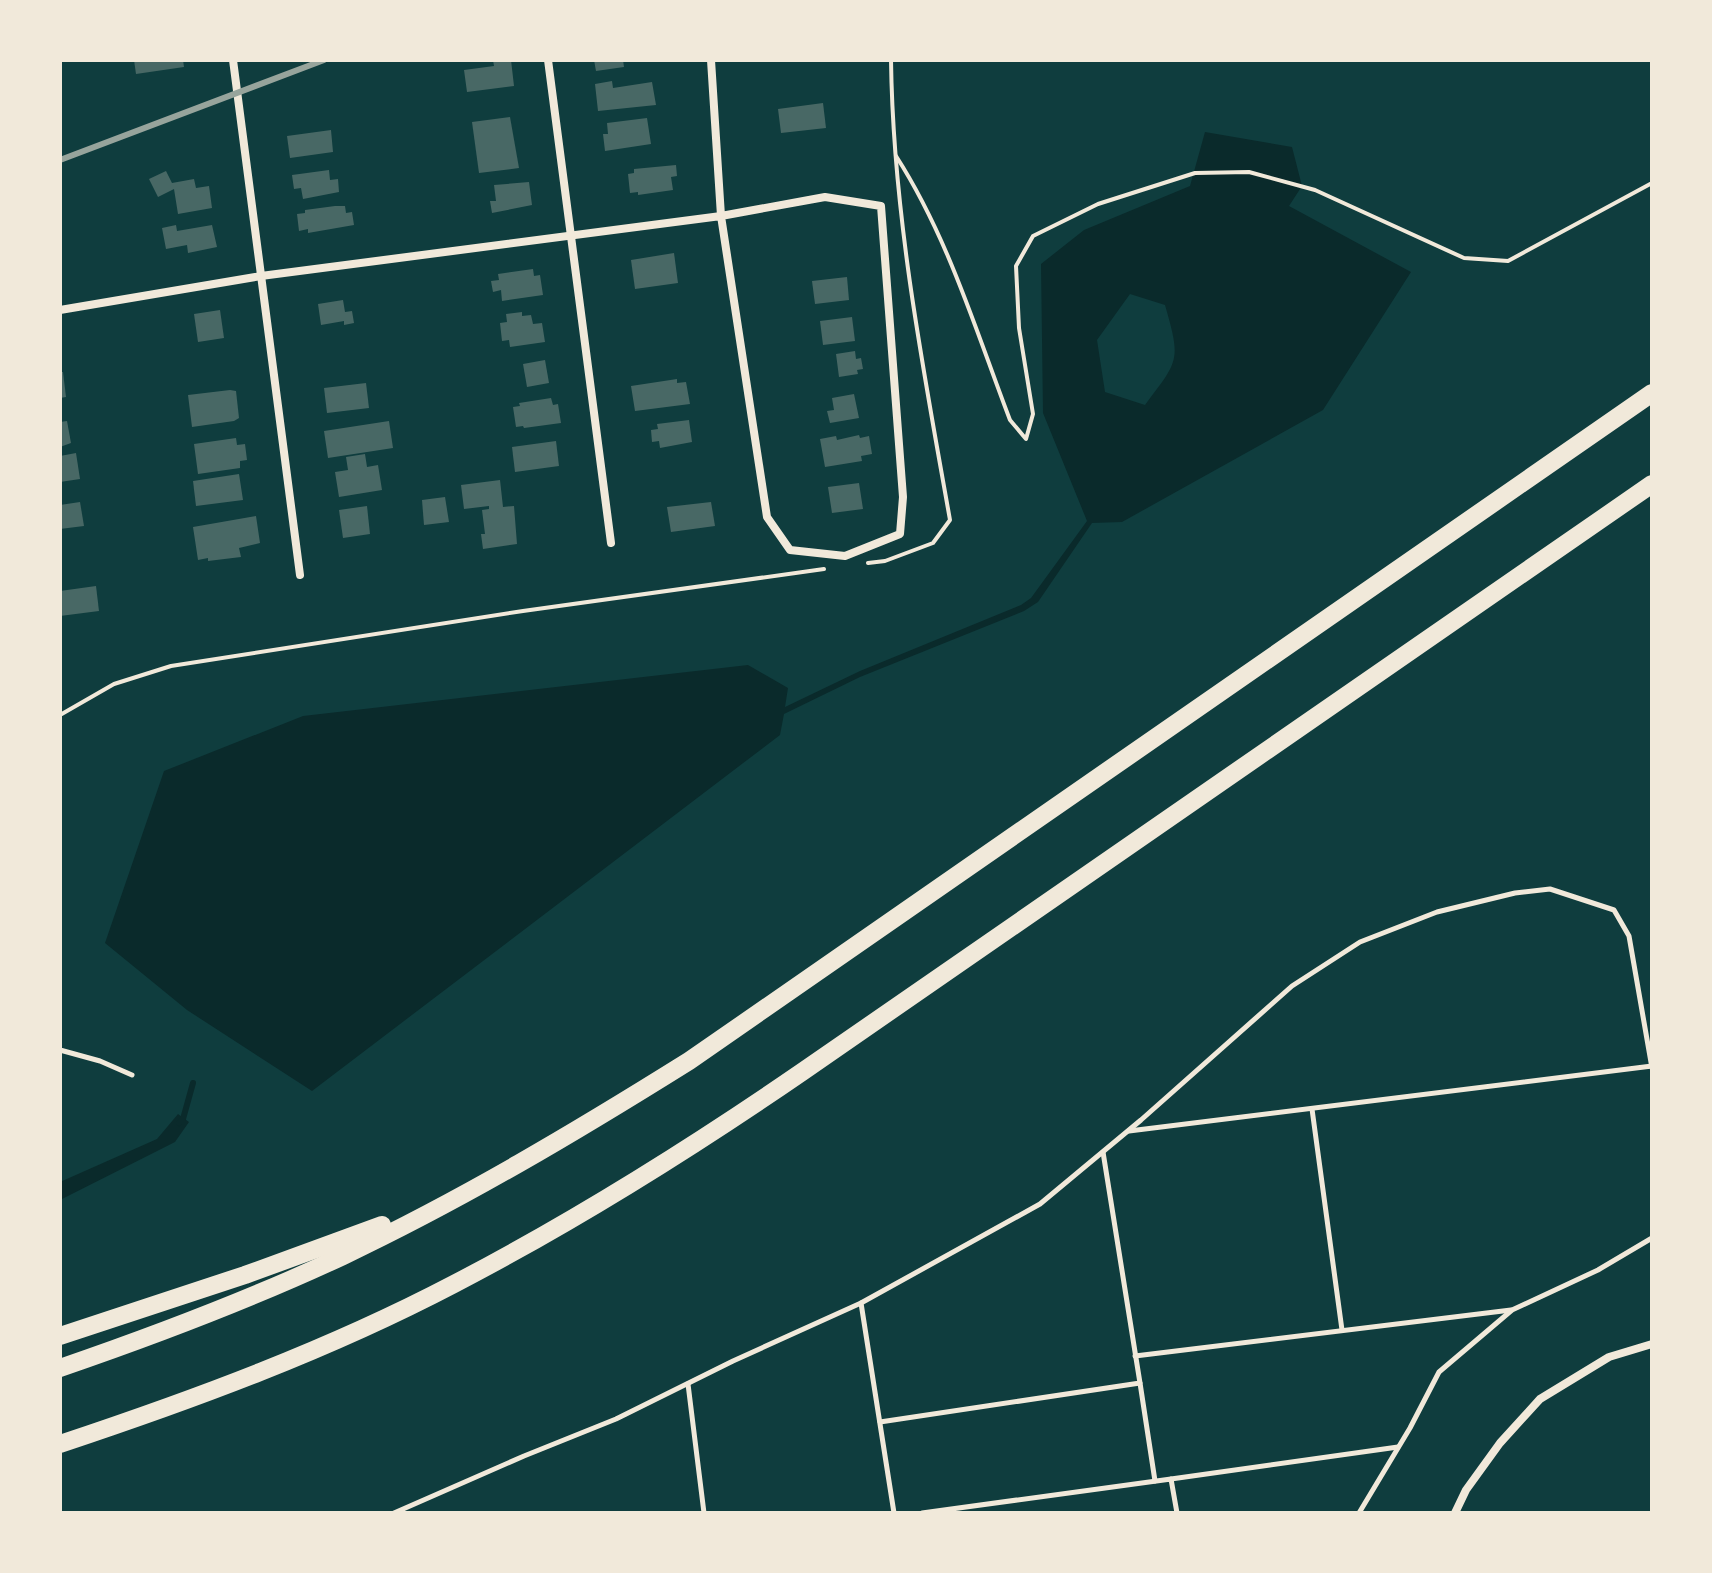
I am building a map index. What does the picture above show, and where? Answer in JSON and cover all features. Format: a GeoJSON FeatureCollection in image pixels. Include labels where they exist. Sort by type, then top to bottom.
{"type":"FeatureCollection","features":[{"type":"Feature","properties":{"kind":"highway"},"geometry":{"type":"LineString","coordinates":[[60,1368],[259,1293],[345,1255],[460,1196],[619,1106],[689,1061],[1652,393]]}},
{"type":"Feature","properties":{"kind":"highway"},"geometry":{"type":"LineString","coordinates":[[60,1452],[279,1364],[425,1298],[518,1250],[643,1177],[802,1072],[1652,484]]}},
{"type":"Feature","properties":{"kind":"highway"},"geometry":{"type":"LineString","coordinates":[[60,1336],[245,1275],[460,1196]]}},
{"type":"Feature","properties":{"kind":"highway"},"geometry":{"type":"LineString","coordinates":[[60,1444],[157,1411]]}},
{"type":"Feature","properties":{"kind":"street"},"geometry":{"type":"LineString","coordinates":[[233,60],[300,575]]}},
{"type":"Feature","properties":{"kind":"street"},"geometry":{"type":"LineString","coordinates":[[548,60],[611,543]]}},
{"type":"Feature","properties":{"kind":"street"},"geometry":{"type":"LineString","coordinates":[[60,310],[261,276],[721,216],[825,197],[881,206],[903,497],[900,534],[845,556],[790,550],[767,517],[721,216],[711,60]]}},
{"type":"Feature","properties":{"kind":"street"},"geometry":{"type":"LineString","coordinates":[[1455,1513],[1466,1490],[1500,1443],[1540,1399],[1609,1357],[1652,1344]]}},
{"type":"Feature","properties":{"kind":"lane"},"geometry":{"type":"LineString","coordinates":[[394,1513],[616,1419],[861,1303],[1040,1204],[1127,1132],[1292,986],[1360,942],[1437,912],[1515,893],[1550,889],[1614,910],[1629,936],[1652,1067],[1127,1132]]}},
{"type":"Feature","properties":{"kind":"lane"},"geometry":{"type":"LineString","coordinates":[[60,1050],[100,1061],[132,1075]]}},
{"type":"Feature","properties":{"kind":"lane"},"geometry":{"type":"LineString","coordinates":[[1312,1109],[1342,1330]]}},
{"type":"Feature","properties":{"kind":"lane"},"geometry":{"type":"LineString","coordinates":[[1103,1152],[1155,1481]]}},
{"type":"Feature","properties":{"kind":"lane"},"geometry":{"type":"LineString","coordinates":[[1359,1513],[1439,1372],[1512,1310],[1598,1270],[1652,1238]]}},
{"type":"Feature","properties":{"kind":"lane"},"geometry":{"type":"LineString","coordinates":[[861,1303],[894,1513]]}},
{"type":"Feature","properties":{"kind":"lane"},"geometry":{"type":"LineString","coordinates":[[1135,1356],[1512,1310]]}},
{"type":"Feature","properties":{"kind":"lane"},"geometry":{"type":"LineString","coordinates":[[880,1422],[1140,1383]]}},
{"type":"Feature","properties":{"kind":"lane"},"geometry":{"type":"LineString","coordinates":[[688,1384],[704,1513]]}},
{"type":"Feature","properties":{"kind":"lane"},"geometry":{"type":"LineString","coordinates":[[922,1513],[1398,1447]]}},
{"type":"Feature","properties":{"kind":"lane"},"geometry":{"type":"LineString","coordinates":[[1171,1479],[1177,1513]]}},
{"type":"Feature","properties":{"kind":"path"},"geometry":{"type":"LineString","coordinates":[[853,565],[885,561],[933,543],[950,520],[905,241],[895,154],[891,60]]}},
{"type":"Feature","properties":{"kind":"path"},"geometry":{"type":"LineString","coordinates":[[895,154],[920,193],[940,237],[1010,420],[1026,439],[1033,414],[1019,328],[1016,266],[1033,236],[1098,204],[1195,173],[1249,172],[1315,190],[1464,258],[1508,261],[1652,183]]}},
{"type":"Feature","properties":{"kind":"path"},"geometry":{"type":"LineString","coordinates":[[60,715],[114,684],[171,666],[523,611],[838,567]]}},
{"type":"Feature","properties":{"kind":"water"},"geometry":{"type":"Polygon","coordinates":[[[1205,132],[1292,147],[1302,186],[1289,206],[1411,272],[1323,410],[1122,522],[1092,523],[1038,602],[1024,611],[860,677],[784,714],[780,735],[312,1091],[187,1010],[105,943],[164,771],[303,716],[748,665],[788,688],[785,707],[860,671],[1021,605],[1031,598],[1087,521],[1043,413],[1041,264],[1084,230],[1190,186],[1205,132]],[[1130,294],[1097,340],[1105,392],[1145,405],[1165,378],[1175,349],[1165,305],[1130,294]]]}},
{"type":"Feature","properties":{"kind":"water"},"geometry":{"type":"Polygon","coordinates":[[[178,1114],[189,1122],[175,1142],[60,1200],[60,1182],[157,1139],[178,1114]]]}},
{"type":"Feature","properties":{"kind":"building"},"geometry":{"type":"Polygon","coordinates":[[[134,60],[183,60],[184,67],[136,74],[134,60]]]}},
{"type":"Feature","properties":{"kind":"building"},"geometry":{"type":"Polygon","coordinates":[[[493,60],[511,60],[514,86],[467,92],[464,70],[494,66],[493,60]]]}},
{"type":"Feature","properties":{"kind":"building"},"geometry":{"type":"Polygon","coordinates":[[[594,60],[623,60],[624,67],[596,71],[594,60]]]}},
{"type":"Feature","properties":{"kind":"building"},"geometry":{"type":"Polygon","coordinates":[[[612,81],[613,88],[652,82],[656,105],[598,111],[595,84],[612,81]]]}},
{"type":"Feature","properties":{"kind":"building"},"geometry":{"type":"Polygon","coordinates":[[[823,103],[826,128],[781,133],[778,109],[823,103]]]}},
{"type":"Feature","properties":{"kind":"building"},"geometry":{"type":"Polygon","coordinates":[[[510,117],[519,168],[479,173],[472,122],[510,117]]]}},
{"type":"Feature","properties":{"kind":"building"},"geometry":{"type":"Polygon","coordinates":[[[647,118],[651,144],[605,151],[603,134],[608,134],[607,123],[647,118]]]}},
{"type":"Feature","properties":{"kind":"building"},"geometry":{"type":"Polygon","coordinates":[[[331,130],[333,152],[290,158],[287,136],[331,130]]]}},
{"type":"Feature","properties":{"kind":"building"},"geometry":{"type":"Polygon","coordinates":[[[676,165],[677,176],[671,177],[673,190],[638,195],[638,192],[630,193],[628,174],[634,173],[634,169],[676,165]]]}},
{"type":"Feature","properties":{"kind":"building"},"geometry":{"type":"Polygon","coordinates":[[[329,170],[330,180],[338,179],[339,192],[303,199],[301,188],[294,189],[292,175],[329,170]]]}},
{"type":"Feature","properties":{"kind":"building"},"geometry":{"type":"Polygon","coordinates":[[[166,171],[172,183],[194,179],[196,188],[209,186],[212,208],[178,214],[174,189],[158,197],[149,179],[166,171]]]}},
{"type":"Feature","properties":{"kind":"building"},"geometry":{"type":"Polygon","coordinates":[[[529,182],[532,205],[492,213],[490,201],[496,201],[494,185],[529,182]]]}},
{"type":"Feature","properties":{"kind":"building"},"geometry":{"type":"Polygon","coordinates":[[[345,206],[346,213],[352,212],[354,225],[308,233],[308,229],[299,231],[297,214],[345,206]]]}},
{"type":"Feature","properties":{"kind":"building"},"geometry":{"type":"Polygon","coordinates":[[[176,225],[177,231],[212,225],[217,247],[188,253],[187,245],[166,249],[162,228],[176,225]]]}},
{"type":"Feature","properties":{"kind":"building"},"geometry":{"type":"Polygon","coordinates":[[[674,253],[678,283],[635,289],[631,260],[674,253]]]}},
{"type":"Feature","properties":{"kind":"building"},"geometry":{"type":"Polygon","coordinates":[[[533,269],[534,276],[540,275],[543,295],[502,301],[501,290],[493,292],[491,281],[499,280],[498,274],[533,269]]]}},
{"type":"Feature","properties":{"kind":"building"},"geometry":{"type":"Polygon","coordinates":[[[847,277],[849,300],[815,304],[812,281],[847,277]]]}},
{"type":"Feature","properties":{"kind":"building"},"geometry":{"type":"Polygon","coordinates":[[[343,300],[345,312],[352,311],[354,323],[344,325],[344,321],[321,325],[318,304],[343,300]]]}},
{"type":"Feature","properties":{"kind":"building"},"geometry":{"type":"Polygon","coordinates":[[[220,310],[224,338],[198,342],[194,314],[220,310]]]}},
{"type":"Feature","properties":{"kind":"building"},"geometry":{"type":"Polygon","coordinates":[[[522,312],[522,316],[531,315],[533,324],[542,323],[545,342],[510,347],[509,340],[502,341],[500,323],[507,322],[506,314],[522,312]]]}},
{"type":"Feature","properties":{"kind":"building"},"geometry":{"type":"Polygon","coordinates":[[[852,317],[855,341],[823,345],[820,321],[852,317]]]}},
{"type":"Feature","properties":{"kind":"building"},"geometry":{"type":"Polygon","coordinates":[[[855,351],[856,359],[861,358],[863,369],[857,370],[858,374],[839,377],[836,354],[855,351]]]}},
{"type":"Feature","properties":{"kind":"building"},"geometry":{"type":"Polygon","coordinates":[[[545,360],[549,383],[527,387],[523,364],[545,360]]]}},
{"type":"Feature","properties":{"kind":"building"},"geometry":{"type":"Polygon","coordinates":[[[60,372],[63,372],[66,397],[60,398],[60,372]]]}},
{"type":"Feature","properties":{"kind":"building"},"geometry":{"type":"Polygon","coordinates":[[[677,379],[677,383],[686,382],[690,404],[635,411],[631,386],[677,379]]]}},
{"type":"Feature","properties":{"kind":"building"},"geometry":{"type":"Polygon","coordinates":[[[366,383],[369,408],[327,413],[324,388],[366,383]]]}},
{"type":"Feature","properties":{"kind":"building"},"geometry":{"type":"Polygon","coordinates":[[[236,391],[239,418],[192,427],[188,395],[236,391]]]}},
{"type":"Feature","properties":{"kind":"building"},"geometry":{"type":"Polygon","coordinates":[[[854,394],[859,418],[830,423],[827,411],[834,410],[832,398],[854,394]]]}},
{"type":"Feature","properties":{"kind":"building"},"geometry":{"type":"Polygon","coordinates":[[[551,398],[553,405],[558,404],[561,423],[516,427],[513,407],[520,406],[519,403],[551,398]]]}},
{"type":"Feature","properties":{"kind":"building"},"geometry":{"type":"Polygon","coordinates":[[[689,420],[692,442],[660,448],[659,441],[652,442],[651,430],[658,429],[657,424],[689,420]]]}},
{"type":"Feature","properties":{"kind":"building"},"geometry":{"type":"Polygon","coordinates":[[[67,421],[71,443],[60,447],[60,422],[67,421]]]}},
{"type":"Feature","properties":{"kind":"building"},"geometry":{"type":"Polygon","coordinates":[[[389,421],[393,448],[328,458],[324,431],[389,421]]]}},
{"type":"Feature","properties":{"kind":"building"},"geometry":{"type":"Polygon","coordinates":[[[859,435],[860,438],[869,436],[872,454],[861,456],[862,461],[825,467],[820,439],[836,436],[837,440],[859,435]]]}},
{"type":"Feature","properties":{"kind":"building"},"geometry":{"type":"Polygon","coordinates":[[[236,438],[237,445],[245,444],[247,460],[240,461],[240,468],[198,474],[194,444],[236,438]]]}},
{"type":"Feature","properties":{"kind":"building"},"geometry":{"type":"Polygon","coordinates":[[[556,441],[559,466],[515,472],[512,447],[556,441]]]}},
{"type":"Feature","properties":{"kind":"building"},"geometry":{"type":"Polygon","coordinates":[[[76,453],[80,479],[60,482],[60,456],[76,453]]]}},
{"type":"Feature","properties":{"kind":"building"},"geometry":{"type":"Polygon","coordinates":[[[365,454],[367,467],[378,465],[382,490],[339,497],[335,472],[348,470],[346,457],[365,454]]]}},
{"type":"Feature","properties":{"kind":"building"},"geometry":{"type":"Polygon","coordinates":[[[239,474],[243,500],[196,506],[193,481],[239,474]]]}},
{"type":"Feature","properties":{"kind":"building"},"geometry":{"type":"Polygon","coordinates":[[[500,480],[503,507],[514,506],[517,544],[483,549],[482,510],[489,509],[489,506],[464,509],[461,485],[500,480]]]}},
{"type":"Feature","properties":{"kind":"building"},"geometry":{"type":"Polygon","coordinates":[[[859,483],[863,509],[832,513],[828,487],[859,483]]]}},
{"type":"Feature","properties":{"kind":"building"},"geometry":{"type":"Polygon","coordinates":[[[445,497],[449,522],[424,525],[422,500],[445,497]]]}},
{"type":"Feature","properties":{"kind":"building"},"geometry":{"type":"Polygon","coordinates":[[[80,502],[84,526],[60,529],[60,505],[80,502]]]}},
{"type":"Feature","properties":{"kind":"building"},"geometry":{"type":"Polygon","coordinates":[[[711,502],[715,526],[671,532],[667,507],[711,502]]]}},
{"type":"Feature","properties":{"kind":"building"},"geometry":{"type":"Polygon","coordinates":[[[367,506],[370,534],[343,538],[339,510],[367,506]]]}},
{"type":"Feature","properties":{"kind":"building"},"geometry":{"type":"Polygon","coordinates":[[[256,516],[260,543],[239,548],[241,557],[198,560],[193,527],[256,516]]]}},
{"type":"Feature","properties":{"kind":"building"},"geometry":{"type":"Polygon","coordinates":[[[96,586],[99,611],[60,616],[60,591],[96,586]]]}},
{"type":"Feature","properties":{"kind":"waterway"},"geometry":{"type":"LineString","coordinates":[[179,1123],[183,1119],[193,1083]]}},
{"type":"Feature","properties":{"kind":"railway"},"geometry":{"type":"LineString","coordinates":[[60,160],[324,60]]}}]}
